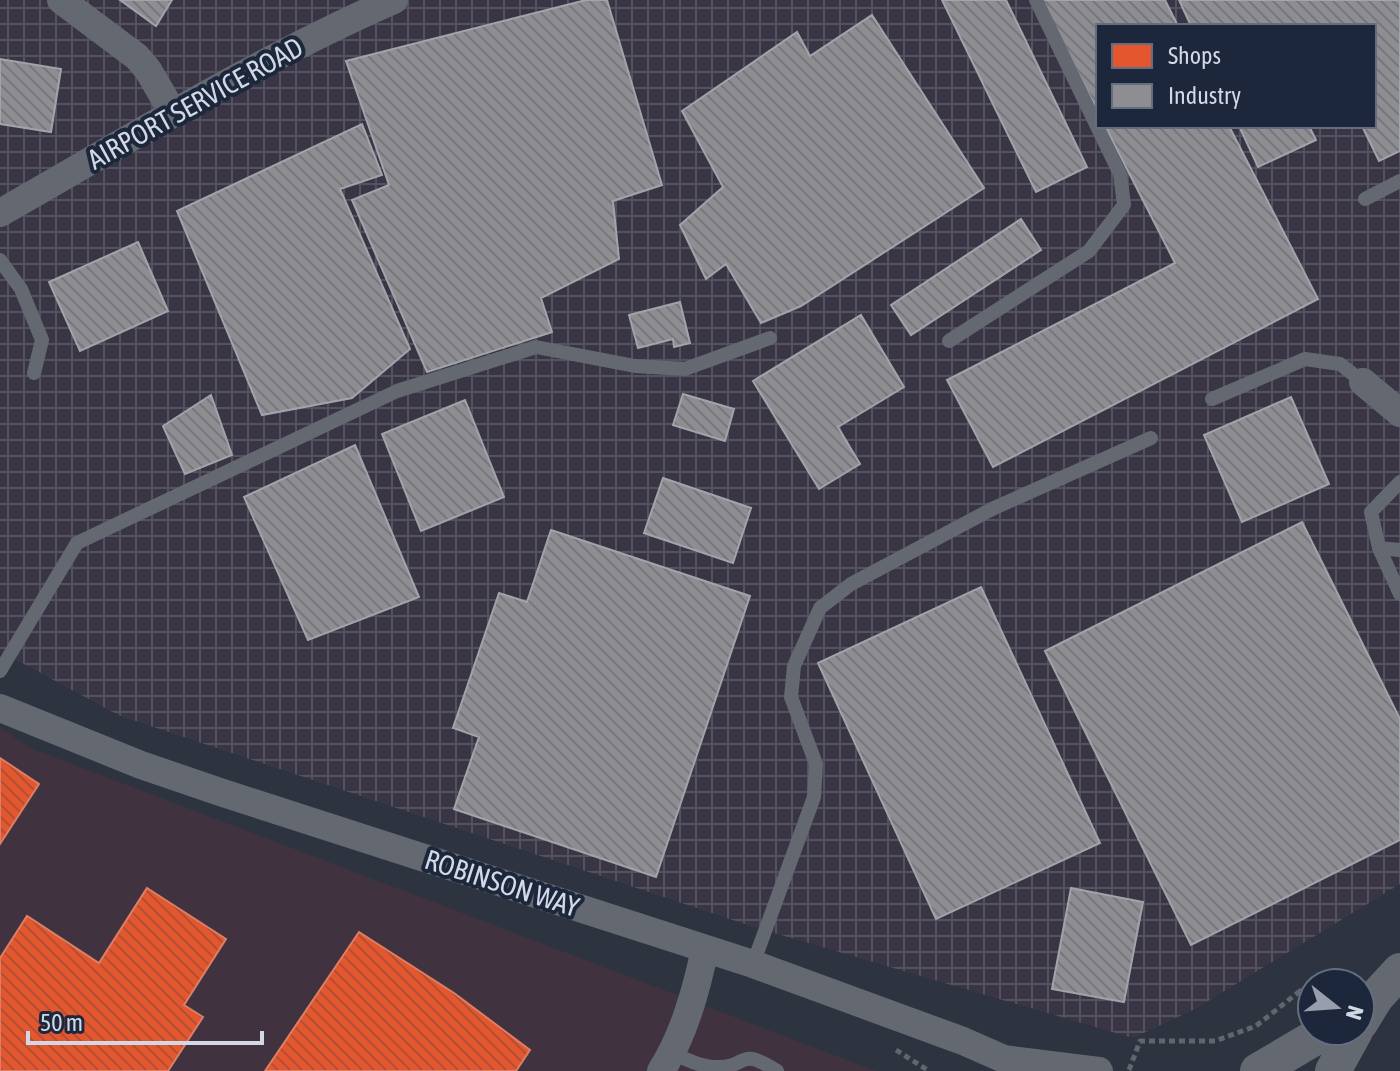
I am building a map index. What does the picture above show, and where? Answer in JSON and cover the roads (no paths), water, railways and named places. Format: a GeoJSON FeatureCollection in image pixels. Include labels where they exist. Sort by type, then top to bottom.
{"type":"FeatureCollection","features":[{"type":"Feature","properties":{"kind":"street"},"geometry":{"type":"LineString","coordinates":[[61,0],[137,57],[173,113]]}},
{"type":"Feature","properties":{"kind":"street","name":"AIRPORT SERVICE ROAD"},"geometry":{"type":"LineString","coordinates":[[0,213],[319,33],[394,0]]}},
{"type":"Feature","properties":{"kind":"street"},"geometry":{"type":"LineString","coordinates":[[1363,382],[1400,413]]}},
{"type":"Feature","properties":{"kind":"street","name":"ROBINSON WAY"},"geometry":{"type":"LineString","coordinates":[[0,708],[141,765],[753,964],[882,1010],[1012,1065],[1099,1071]]}},
{"type":"Feature","properties":{"kind":"street"},"geometry":{"type":"LineString","coordinates":[[667,1062],[696,987],[705,949]]}},
{"type":"Feature","properties":{"kind":"street"},"geometry":{"type":"LineString","coordinates":[[1258,1071],[1299,1047]]}},
{"type":"Feature","properties":{"kind":"street"},"geometry":{"type":"LineString","coordinates":[[1333,1071],[1346,1047]]}},
{"type":"Feature","properties":{"kind":"lane"},"geometry":{"type":"LineString","coordinates":[[1036,0],[1096,124]]}},
{"type":"Feature","properties":{"kind":"lane"},"geometry":{"type":"LineString","coordinates":[[949,341],[1089,251],[1124,205],[1120,174],[1098,128]]}},
{"type":"Feature","properties":{"kind":"lane"},"geometry":{"type":"LineString","coordinates":[[1365,199],[1400,181]]}},
{"type":"Feature","properties":{"kind":"lane"},"geometry":{"type":"LineString","coordinates":[[0,260],[21,289],[42,340],[34,373]]}},
{"type":"Feature","properties":{"kind":"lane"},"geometry":{"type":"LineString","coordinates":[[0,671],[77,543],[397,391],[536,347],[635,366],[685,369],[770,338]]}},
{"type":"Feature","properties":{"kind":"lane"},"geometry":{"type":"LineString","coordinates":[[1212,399],[1305,359],[1340,364],[1363,382]]}},
{"type":"Feature","properties":{"kind":"lane"},"geometry":{"type":"LineString","coordinates":[[753,964],[814,797],[816,764],[791,697],[794,666],[820,608],[851,584],[992,509],[1151,438]]}},
{"type":"Feature","properties":{"kind":"lane"},"geometry":{"type":"LineString","coordinates":[[1400,482],[1371,512],[1379,548],[1400,594]]}},
{"type":"Feature","properties":{"kind":"lane"},"geometry":{"type":"LineString","coordinates":[[1379,548],[1400,550]]}},
{"type":"Feature","properties":{"kind":"lane"},"geometry":{"type":"LineString","coordinates":[[667,1062],[719,1067],[748,1057],[760,1060],[777,1071]]}}]}
